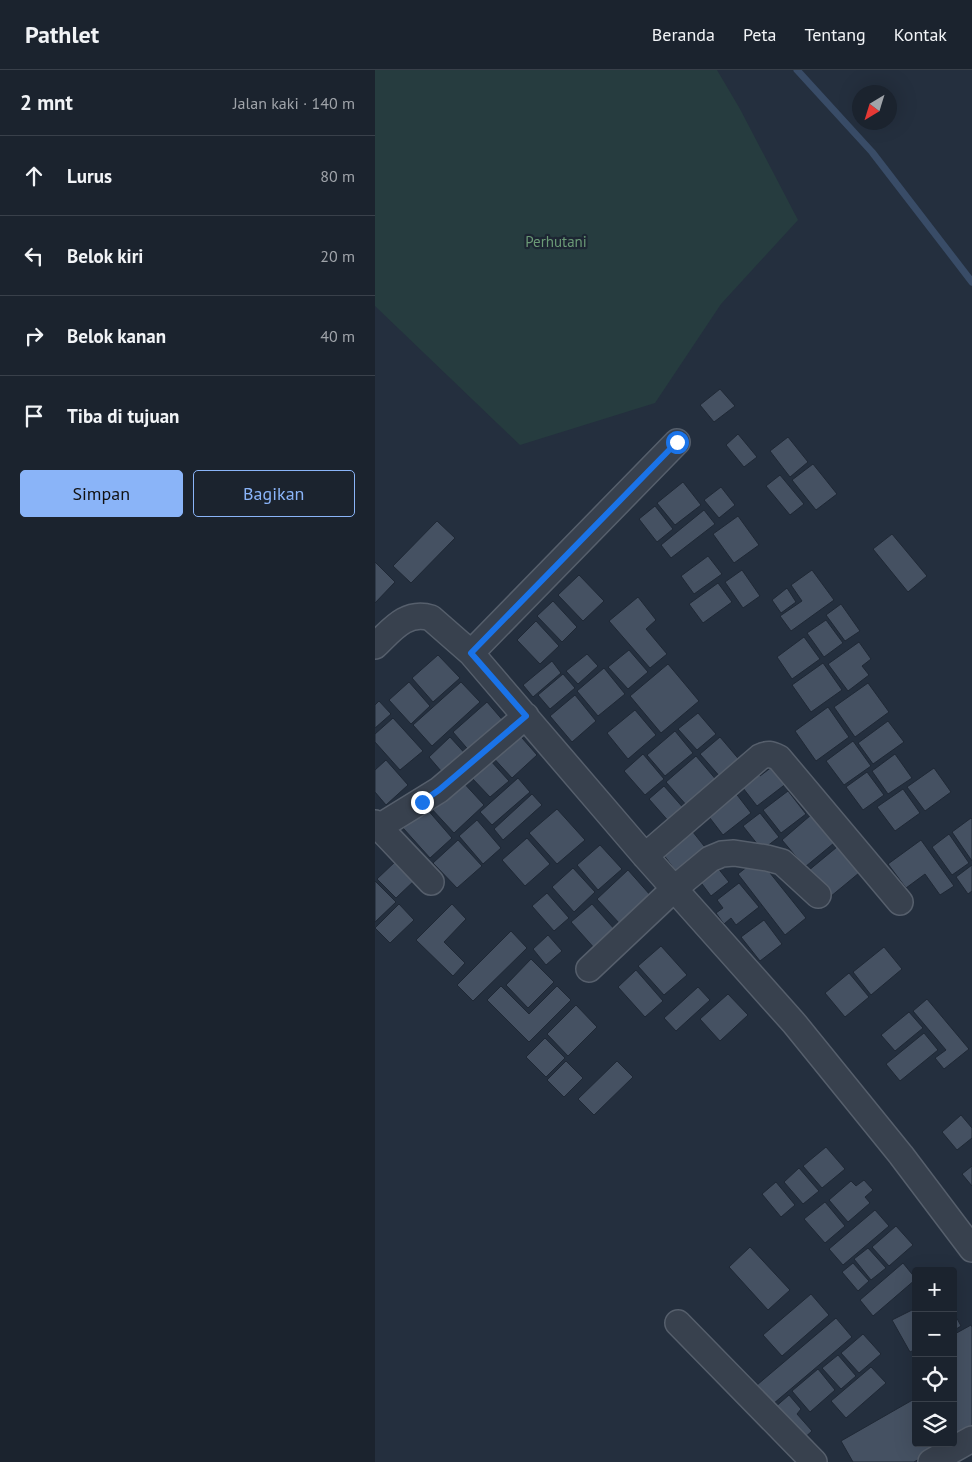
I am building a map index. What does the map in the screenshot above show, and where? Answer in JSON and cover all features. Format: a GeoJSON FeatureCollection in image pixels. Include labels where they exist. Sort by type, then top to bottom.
{"type":"FeatureCollection","features":[{"type":"Feature","properties":{"kind":"street"},"geometry":{"type":"LineString","coordinates":[[471,653],[677,442]]}},
{"type":"Feature","properties":{"kind":"street"},"geometry":{"type":"LineString","coordinates":[[375,646],[410,617],[425,616],[431,618],[471,653],[645,856],[794,1023],[968,1235]]}},
{"type":"Feature","properties":{"kind":"street"},"geometry":{"type":"LineString","coordinates":[[431,882],[377,825],[439,790],[526,716]]}},
{"type":"Feature","properties":{"kind":"street"},"geometry":{"type":"LineString","coordinates":[[645,856],[760,757],[767,754],[773,755],[779,758],[900,902]]}},
{"type":"Feature","properties":{"kind":"street"},"geometry":{"type":"LineString","coordinates":[[589,969],[675,888],[710,859],[723,854],[734,853],[782,862],[818,895]]}},
{"type":"Feature","properties":{"kind":"street"},"geometry":{"type":"LineString","coordinates":[[678,1323],[813,1462]]}},
{"type":"Feature","properties":{"kind":"street"},"geometry":{"type":"LineString","coordinates":[[931,1462],[972,1439]]}},
{"type":"Feature","properties":{"kind":"green space","name":"Perhutani"},"geometry":{"type":"Polygon","coordinates":[[[375,70],[717,70],[740,109],[798,220],[721,304],[655,403],[520,445],[375,306],[375,70]]]}},
{"type":"Feature","properties":{"kind":"building"},"geometry":{"type":"Polygon","coordinates":[[[720,389],[735,406],[714,422],[700,405],[720,389]]]}},
{"type":"Feature","properties":{"kind":"building"},"geometry":{"type":"Polygon","coordinates":[[[738,434],[757,457],[744,467],[726,445],[738,434]]]}},
{"type":"Feature","properties":{"kind":"building"},"geometry":{"type":"Polygon","coordinates":[[[788,437],[808,462],[790,477],[770,451],[788,437]]]}},
{"type":"Feature","properties":{"kind":"building"},"geometry":{"type":"Polygon","coordinates":[[[813,464],[837,494],[816,510],[792,480],[813,464]]]}},
{"type":"Feature","properties":{"kind":"building"},"geometry":{"type":"Polygon","coordinates":[[[780,475],[804,504],[790,515],[766,486],[780,475]]]}},
{"type":"Feature","properties":{"kind":"building"},"geometry":{"type":"Polygon","coordinates":[[[683,482],[701,505],[675,525],[657,503],[683,482]]]}},
{"type":"Feature","properties":{"kind":"building"},"geometry":{"type":"Polygon","coordinates":[[[721,487],[735,505],[719,518],[704,500],[721,487]]]}},
{"type":"Feature","properties":{"kind":"building"},"geometry":{"type":"Polygon","coordinates":[[[655,506],[673,529],[657,542],[639,519],[655,506]]]}},
{"type":"Feature","properties":{"kind":"building"},"geometry":{"type":"Polygon","coordinates":[[[704,510],[715,524],[671,558],[661,545],[704,510]]]}},
{"type":"Feature","properties":{"kind":"building"},"geometry":{"type":"Polygon","coordinates":[[[738,516],[759,545],[734,563],[713,534],[738,516]]]}},
{"type":"Feature","properties":{"kind":"building"},"geometry":{"type":"Polygon","coordinates":[[[437,521],[455,538],[411,583],[393,566],[437,521]]]}},
{"type":"Feature","properties":{"kind":"building"},"geometry":{"type":"Polygon","coordinates":[[[892,534],[927,576],[908,592],[873,549],[892,534]]]}},
{"type":"Feature","properties":{"kind":"building"},"geometry":{"type":"Polygon","coordinates":[[[708,556],[722,574],[694,594],[681,576],[708,556]]]}},
{"type":"Feature","properties":{"kind":"building"},"geometry":{"type":"Polygon","coordinates":[[[375,562],[395,582],[375,603],[375,562]]]}},
{"type":"Feature","properties":{"kind":"building"},"geometry":{"type":"Polygon","coordinates":[[[742,570],[760,596],[743,608],[725,582],[742,570]]]}},
{"type":"Feature","properties":{"kind":"building"},"geometry":{"type":"Polygon","coordinates":[[[812,570],[834,600],[791,631],[780,616],[802,601],[791,585],[812,570]]]}},
{"type":"Feature","properties":{"kind":"building"},"geometry":{"type":"Polygon","coordinates":[[[579,575],[604,601],[583,621],[558,595],[579,575]]]}},
{"type":"Feature","properties":{"kind":"building"},"geometry":{"type":"Polygon","coordinates":[[[718,583],[732,602],[703,623],[689,604],[718,583]]]}},
{"type":"Feature","properties":{"kind":"building"},"geometry":{"type":"Polygon","coordinates":[[[787,588],[796,602],[781,613],[772,600],[787,588]]]}},
{"type":"Feature","properties":{"kind":"building"},"geometry":{"type":"Polygon","coordinates":[[[638,597],[656,620],[646,629],[667,654],[650,668],[609,621],[638,597]]]}},
{"type":"Feature","properties":{"kind":"building"},"geometry":{"type":"Polygon","coordinates":[[[553,601],[577,627],[562,642],[537,616],[553,601]]]}},
{"type":"Feature","properties":{"kind":"building"},"geometry":{"type":"Polygon","coordinates":[[[841,604],[860,631],[845,641],[826,615],[841,604]]]}},
{"type":"Feature","properties":{"kind":"building"},"geometry":{"type":"Polygon","coordinates":[[[826,620],[843,643],[824,657],[807,633],[826,620]]]}},
{"type":"Feature","properties":{"kind":"building"},"geometry":{"type":"Polygon","coordinates":[[[536,621],[559,646],[540,664],[517,640],[536,621]]]}},
{"type":"Feature","properties":{"kind":"building"},"geometry":{"type":"Polygon","coordinates":[[[804,637],[820,659],[792,679],[777,657],[804,637]]]}},
{"type":"Feature","properties":{"kind":"building"},"geometry":{"type":"Polygon","coordinates":[[[859,642],[871,659],[862,666],[869,675],[848,691],[828,664],[859,642]]]}},
{"type":"Feature","properties":{"kind":"building"},"geometry":{"type":"Polygon","coordinates":[[[629,650],[648,672],[628,689],[608,667],[629,650]]]}},
{"type":"Feature","properties":{"kind":"building"},"geometry":{"type":"Polygon","coordinates":[[[587,654],[598,666],[578,684],[566,671],[587,654]]]}},
{"type":"Feature","properties":{"kind":"building"},"geometry":{"type":"Polygon","coordinates":[[[438,655],[460,678],[433,702],[412,678],[438,655]]]}},
{"type":"Feature","properties":{"kind":"building"},"geometry":{"type":"Polygon","coordinates":[[[552,661],[561,673],[533,697],[523,685],[552,661]]]}},
{"type":"Feature","properties":{"kind":"building"},"geometry":{"type":"Polygon","coordinates":[[[823,663],[842,690],[811,712],[792,685],[823,663]]]}},
{"type":"Feature","properties":{"kind":"building"},"geometry":{"type":"Polygon","coordinates":[[[668,664],[699,701],[661,733],[630,696],[668,664]]]}},
{"type":"Feature","properties":{"kind":"building"},"geometry":{"type":"Polygon","coordinates":[[[604,668],[625,694],[598,716],[577,691],[604,668]]]}},
{"type":"Feature","properties":{"kind":"building"},"geometry":{"type":"Polygon","coordinates":[[[563,674],[575,688],[550,709],[538,695],[563,674]]]}},
{"type":"Feature","properties":{"kind":"building"},"geometry":{"type":"Polygon","coordinates":[[[409,682],[430,706],[411,724],[389,700],[409,682]]]}},
{"type":"Feature","properties":{"kind":"building"},"geometry":{"type":"Polygon","coordinates":[[[461,682],[480,702],[432,746],[413,725],[461,682]]]}},
{"type":"Feature","properties":{"kind":"building"},"geometry":{"type":"Polygon","coordinates":[[[868,683],[889,712],[855,737],[834,707],[868,683]]]}},
{"type":"Feature","properties":{"kind":"building"},"geometry":{"type":"Polygon","coordinates":[[[575,695],[596,721],[572,742],[550,716],[575,695]]]}},
{"type":"Feature","properties":{"kind":"building"},"geometry":{"type":"Polygon","coordinates":[[[379,701],[391,714],[375,728],[375,705],[379,701]]]}},
{"type":"Feature","properties":{"kind":"building"},"geometry":{"type":"Polygon","coordinates":[[[487,702],[506,724],[472,754],[453,732],[487,702]]]}},
{"type":"Feature","properties":{"kind":"building"},"geometry":{"type":"Polygon","coordinates":[[[828,707],[849,737],[816,761],[795,731],[828,707]]]}},
{"type":"Feature","properties":{"kind":"building"},"geometry":{"type":"Polygon","coordinates":[[[635,710],[656,735],[628,759],[607,733],[635,710]]]}},
{"type":"Feature","properties":{"kind":"building"},"geometry":{"type":"Polygon","coordinates":[[[698,713],[716,734],[697,750],[678,729],[698,713]]]}},
{"type":"Feature","properties":{"kind":"building"},"geometry":{"type":"Polygon","coordinates":[[[393,718],[423,751],[400,770],[375,742],[375,734],[393,718]]]}},
{"type":"Feature","properties":{"kind":"building"},"geometry":{"type":"Polygon","coordinates":[[[888,721],[904,742],[873,764],[858,743],[888,721]]]}},
{"type":"Feature","properties":{"kind":"building"},"geometry":{"type":"Polygon","coordinates":[[[515,730],[537,755],[512,778],[489,753],[515,730]]]}},
{"type":"Feature","properties":{"kind":"building"},"geometry":{"type":"Polygon","coordinates":[[[675,731],[693,753],[665,776],[647,755],[675,731]]]}},
{"type":"Feature","properties":{"kind":"building"},"geometry":{"type":"Polygon","coordinates":[[[450,737],[469,758],[447,778],[429,757],[450,737]]]}},
{"type":"Feature","properties":{"kind":"building"},"geometry":{"type":"Polygon","coordinates":[[[720,737],[742,763],[722,779],[700,754],[720,737]]]}},
{"type":"Feature","properties":{"kind":"building"},"geometry":{"type":"Polygon","coordinates":[[[853,741],[871,766],[844,785],[826,761],[853,741]]]}},
{"type":"Feature","properties":{"kind":"building"},"geometry":{"type":"Polygon","coordinates":[[[643,754],[664,779],[645,795],[624,771],[643,754]]]}},
{"type":"Feature","properties":{"kind":"building"},"geometry":{"type":"Polygon","coordinates":[[[895,754],[912,778],[888,794],[872,771],[895,754]]]}},
{"type":"Feature","properties":{"kind":"building"},"geometry":{"type":"Polygon","coordinates":[[[696,756],[718,782],[688,807],[666,782],[696,756]]]}},
{"type":"Feature","properties":{"kind":"building"},"geometry":{"type":"Polygon","coordinates":[[[386,760],[408,785],[386,805],[375,792],[375,770],[386,760]]]}},
{"type":"Feature","properties":{"kind":"building"},"geometry":{"type":"Polygon","coordinates":[[[490,760],[509,781],[490,797],[471,777],[490,760]]]}},
{"type":"Feature","properties":{"kind":"building"},"geometry":{"type":"Polygon","coordinates":[[[752,766],[760,776],[773,766],[787,783],[757,806],[736,779],[752,766]]]}},
{"type":"Feature","properties":{"kind":"building"},"geometry":{"type":"Polygon","coordinates":[[[934,768],[951,792],[925,811],[907,787],[934,768]]]}},
{"type":"Feature","properties":{"kind":"building"},"geometry":{"type":"Polygon","coordinates":[[[867,772],[884,795],[863,810],[846,787],[867,772]]]}},
{"type":"Feature","properties":{"kind":"building"},"geometry":{"type":"Polygon","coordinates":[[[518,778],[530,792],[492,825],[480,812],[518,778]]]}},
{"type":"Feature","properties":{"kind":"building"},"geometry":{"type":"Polygon","coordinates":[[[461,780],[484,805],[454,833],[430,807],[461,780]]]}},
{"type":"Feature","properties":{"kind":"building"},"geometry":{"type":"Polygon","coordinates":[[[664,786],[686,811],[671,824],[649,799],[664,786]]]}},
{"type":"Feature","properties":{"kind":"building"},"geometry":{"type":"Polygon","coordinates":[[[731,787],[751,813],[723,835],[703,809],[731,787]]]}},
{"type":"Feature","properties":{"kind":"building"},"geometry":{"type":"Polygon","coordinates":[[[903,789],[920,813],[895,831],[877,807],[903,789]]]}},
{"type":"Feature","properties":{"kind":"building"},"geometry":{"type":"Polygon","coordinates":[[[788,791],[806,814],[781,833],[763,810],[788,791]]]}},
{"type":"Feature","properties":{"kind":"building"},"geometry":{"type":"Polygon","coordinates":[[[532,794],[542,805],[503,840],[494,829],[532,794]]]}},
{"type":"Feature","properties":{"kind":"building"},"geometry":{"type":"Polygon","coordinates":[[[426,808],[452,838],[430,858],[403,828],[426,808]]]}},
{"type":"Feature","properties":{"kind":"building"},"geometry":{"type":"Polygon","coordinates":[[[557,809],[585,840],[557,864],[529,833],[557,809]]]}},
{"type":"Feature","properties":{"kind":"building"},"geometry":{"type":"Polygon","coordinates":[[[760,813],[779,837],[762,850],[743,826],[760,813]]]}},
{"type":"Feature","properties":{"kind":"building"},"geometry":{"type":"Polygon","coordinates":[[[811,815],[834,843],[805,867],[782,840],[811,815]]]}},
{"type":"Feature","properties":{"kind":"building"},"geometry":{"type":"Polygon","coordinates":[[[972,819],[972,861],[952,832],[972,819]]]}},
{"type":"Feature","properties":{"kind":"building"},"geometry":{"type":"Polygon","coordinates":[[[477,820],[501,848],[483,864],[459,836],[477,820]]]}},
{"type":"Feature","properties":{"kind":"building"},"geometry":{"type":"Polygon","coordinates":[[[689,827],[708,851],[678,874],[660,850],[689,827]]]}},
{"type":"Feature","properties":{"kind":"building"},"geometry":{"type":"Polygon","coordinates":[[[949,834],[969,863],[952,875],[932,847],[949,834]]]}},
{"type":"Feature","properties":{"kind":"building"},"geometry":{"type":"Polygon","coordinates":[[[527,838],[550,864],[525,886],[502,860],[527,838]]]}},
{"type":"Feature","properties":{"kind":"building"},"geometry":{"type":"Polygon","coordinates":[[[458,840],[482,866],[457,888],[433,863],[458,840]]]}},
{"type":"Feature","properties":{"kind":"building"},"geometry":{"type":"Polygon","coordinates":[[[921,840],[954,886],[940,895],[925,874],[906,888],[888,864],[921,840]]]}},
{"type":"Feature","properties":{"kind":"building"},"geometry":{"type":"Polygon","coordinates":[[[600,845],[622,869],[598,890],[577,865],[600,845]]]}},
{"type":"Feature","properties":{"kind":"building"},"geometry":{"type":"Polygon","coordinates":[[[837,847],[859,873],[830,897],[808,871],[837,847]]]}},
{"type":"Feature","properties":{"kind":"building"},"geometry":{"type":"Polygon","coordinates":[[[758,858],[806,918],[785,935],[738,874],[758,858]]]}},
{"type":"Feature","properties":{"kind":"building"},"geometry":{"type":"Polygon","coordinates":[[[397,860],[416,879],[396,898],[377,879],[397,860]]]}},
{"type":"Feature","properties":{"kind":"building"},"geometry":{"type":"Polygon","coordinates":[[[972,865],[972,891],[968,894],[956,877],[972,865]]]}},
{"type":"Feature","properties":{"kind":"building"},"geometry":{"type":"Polygon","coordinates":[[[717,867],[729,882],[711,896],[699,880],[717,867]]]}},
{"type":"Feature","properties":{"kind":"building"},"geometry":{"type":"Polygon","coordinates":[[[573,868],[595,892],[574,912],[552,887],[573,868]]]}},
{"type":"Feature","properties":{"kind":"building"},"geometry":{"type":"Polygon","coordinates":[[[628,870],[651,896],[620,924],[597,899],[628,870]]]}},
{"type":"Feature","properties":{"kind":"building"},"geometry":{"type":"Polygon","coordinates":[[[375,881],[396,902],[375,922],[375,881]]]}},
{"type":"Feature","properties":{"kind":"building"},"geometry":{"type":"Polygon","coordinates":[[[739,883],[759,907],[736,925],[731,918],[724,924],[716,913],[723,908],[717,900],[739,883]]]}},
{"type":"Feature","properties":{"kind":"building"},"geometry":{"type":"Polygon","coordinates":[[[547,893],[569,918],[554,931],[532,906],[547,893]]]}},
{"type":"Feature","properties":{"kind":"building"},"geometry":{"type":"Polygon","coordinates":[[[399,904],[414,920],[390,943],[375,928],[399,904]]]}},
{"type":"Feature","properties":{"kind":"building"},"geometry":{"type":"Polygon","coordinates":[[[452,904],[466,919],[444,942],[465,963],[453,976],[416,940],[452,904]]]}},
{"type":"Feature","properties":{"kind":"building"},"geometry":{"type":"Polygon","coordinates":[[[592,904],[616,931],[596,950],[571,922],[592,904]]]}},
{"type":"Feature","properties":{"kind":"building"},"geometry":{"type":"Polygon","coordinates":[[[764,920],[782,944],[760,961],[741,937],[764,920]]]}},
{"type":"Feature","properties":{"kind":"building"},"geometry":{"type":"Polygon","coordinates":[[[511,931],[527,948],[473,1001],[457,985],[511,931]]]}},
{"type":"Feature","properties":{"kind":"building"},"geometry":{"type":"Polygon","coordinates":[[[548,935],[562,951],[546,965],[533,949],[548,935]]]}},
{"type":"Feature","properties":{"kind":"building"},"geometry":{"type":"Polygon","coordinates":[[[661,946],[687,975],[664,995],[638,966],[661,946]]]}},
{"type":"Feature","properties":{"kind":"building"},"geometry":{"type":"Polygon","coordinates":[[[884,947],[902,969],[871,995],[853,972],[884,947]]]}},
{"type":"Feature","properties":{"kind":"building"},"geometry":{"type":"Polygon","coordinates":[[[531,959],[554,982],[528,1008],[506,985],[531,959]]]}},
{"type":"Feature","properties":{"kind":"building"},"geometry":{"type":"Polygon","coordinates":[[[636,970],[663,1001],[645,1017],[618,987],[636,970]]]}},
{"type":"Feature","properties":{"kind":"building"},"geometry":{"type":"Polygon","coordinates":[[[849,973],[869,997],[845,1017],[825,993],[849,973]]]}},
{"type":"Feature","properties":{"kind":"building"},"geometry":{"type":"Polygon","coordinates":[[[501,986],[529,1014],[557,986],[571,1000],[529,1042],[487,1000],[501,986]]]}},
{"type":"Feature","properties":{"kind":"building"},"geometry":{"type":"Polygon","coordinates":[[[698,987],[710,1000],[676,1031],[664,1018],[698,987]]]}},
{"type":"Feature","properties":{"kind":"building"},"geometry":{"type":"Polygon","coordinates":[[[728,994],[748,1015],[720,1041],[700,1019],[728,994]]]}},
{"type":"Feature","properties":{"kind":"building"},"geometry":{"type":"Polygon","coordinates":[[[927,999],[969,1049],[944,1069],[935,1058],[946,1050],[913,1011],[927,999]]]}},
{"type":"Feature","properties":{"kind":"building"},"geometry":{"type":"Polygon","coordinates":[[[576,1005],[597,1027],[568,1056],[547,1034],[576,1005]]]}},
{"type":"Feature","properties":{"kind":"building"},"geometry":{"type":"Polygon","coordinates":[[[909,1012],[923,1028],[895,1051],[881,1035],[909,1012]]]}},
{"type":"Feature","properties":{"kind":"building"},"geometry":{"type":"Polygon","coordinates":[[[924,1033],[938,1050],[900,1081],[886,1064],[924,1033]]]}},
{"type":"Feature","properties":{"kind":"building"},"geometry":{"type":"Polygon","coordinates":[[[545,1038],[565,1058],[546,1077],[526,1057],[545,1038]]]}},
{"type":"Feature","properties":{"kind":"building"},"geometry":{"type":"Polygon","coordinates":[[[566,1061],[583,1078],[564,1097],[547,1080],[566,1061]]]}},
{"type":"Feature","properties":{"kind":"building"},"geometry":{"type":"Polygon","coordinates":[[[617,1061],[633,1077],[594,1115],[578,1099],[617,1061]]]}},
{"type":"Feature","properties":{"kind":"building"},"geometry":{"type":"Polygon","coordinates":[[[961,1115],[972,1128],[972,1138],[957,1150],[942,1132],[961,1115]]]}},
{"type":"Feature","properties":{"kind":"building"},"geometry":{"type":"Polygon","coordinates":[[[826,1147],[845,1169],[822,1188],[803,1166],[826,1147]]]}},
{"type":"Feature","properties":{"kind":"building"},"geometry":{"type":"Polygon","coordinates":[[[972,1166],[972,1186],[962,1174],[972,1166]]]}},
{"type":"Feature","properties":{"kind":"building"},"geometry":{"type":"Polygon","coordinates":[[[799,1168],[819,1191],[803,1204],[784,1182],[799,1168]]]}},
{"type":"Feature","properties":{"kind":"building"},"geometry":{"type":"Polygon","coordinates":[[[864,1180],[873,1190],[865,1197],[870,1203],[848,1222],[829,1200],[851,1181],[856,1186],[864,1180]]]}},
{"type":"Feature","properties":{"kind":"building"},"geometry":{"type":"Polygon","coordinates":[[[776,1182],[795,1205],[781,1217],[762,1194],[776,1182]]]}},
{"type":"Feature","properties":{"kind":"building"},"geometry":{"type":"Polygon","coordinates":[[[825,1202],[845,1226],[825,1243],[804,1219],[825,1202]]]}},
{"type":"Feature","properties":{"kind":"building"},"geometry":{"type":"Polygon","coordinates":[[[875,1210],[889,1226],[843,1265],[829,1249],[875,1210]]]}},
{"type":"Feature","properties":{"kind":"building"},"geometry":{"type":"Polygon","coordinates":[[[896,1226],[913,1245],[889,1266],[872,1247],[896,1226]]]}},
{"type":"Feature","properties":{"kind":"building"},"geometry":{"type":"Polygon","coordinates":[[[750,1247],[790,1290],[768,1310],[729,1267],[750,1247]]]}},
{"type":"Feature","properties":{"kind":"building"},"geometry":{"type":"Polygon","coordinates":[[[868,1248],[886,1268],[871,1280],[854,1259],[868,1248]]]}},
{"type":"Feature","properties":{"kind":"building"},"geometry":{"type":"Polygon","coordinates":[[[853,1263],[869,1281],[858,1291],[842,1272],[853,1263]]]}},
{"type":"Feature","properties":{"kind":"building"},"geometry":{"type":"Polygon","coordinates":[[[903,1263],[912,1274],[912,1282],[873,1316],[860,1300],[903,1263]]]}},
{"type":"Feature","properties":{"kind":"building"},"geometry":{"type":"Polygon","coordinates":[[[811,1294],[829,1315],[782,1356],[763,1335],[811,1294]]]}},
{"type":"Feature","properties":{"kind":"building"},"geometry":{"type":"Polygon","coordinates":[[[912,1310],[912,1351],[910,1352],[892,1320],[912,1310]]]}},
{"type":"Feature","properties":{"kind":"building"},"geometry":{"type":"Polygon","coordinates":[[[836,1318],[852,1337],[773,1404],[757,1385],[836,1318]]]}},
{"type":"Feature","properties":{"kind":"building"},"geometry":{"type":"Polygon","coordinates":[[[957,1318],[961,1326],[957,1328],[957,1318]]]}},
{"type":"Feature","properties":{"kind":"building"},"geometry":{"type":"Polygon","coordinates":[[[971,1325],[972,1327],[972,1428],[957,1437],[957,1357],[957,1333],[971,1325]]]}},
{"type":"Feature","properties":{"kind":"building"},"geometry":{"type":"Polygon","coordinates":[[[863,1334],[881,1354],[859,1373],[841,1353],[863,1334]]]}},
{"type":"Feature","properties":{"kind":"building"},"geometry":{"type":"Polygon","coordinates":[[[838,1355],[856,1376],[841,1389],[822,1368],[838,1355]]]}},
{"type":"Feature","properties":{"kind":"building"},"geometry":{"type":"Polygon","coordinates":[[[871,1367],[886,1383],[846,1418],[831,1401],[871,1367]]]}},
{"type":"Feature","properties":{"kind":"building"},"geometry":{"type":"Polygon","coordinates":[[[818,1369],[835,1390],[810,1412],[792,1391],[818,1369]]]}},
{"type":"Feature","properties":{"kind":"building"},"geometry":{"type":"Polygon","coordinates":[[[789,1395],[801,1409],[797,1414],[812,1431],[801,1441],[773,1409],[789,1395]]]}},
{"type":"Feature","properties":{"kind":"building"},"geometry":{"type":"Polygon","coordinates":[[[912,1400],[912,1447],[939,1447],[914,1462],[853,1462],[841,1441],[912,1400]]]}},
{"type":"Feature","properties":{"kind":"waterway"},"geometry":{"type":"LineString","coordinates":[[797,70],[872,152],[972,282]]}},
{"type":"Feature","properties":{"kind":"route"},"geometry":{"type":"LineString","coordinates":[[422,802],[439,790],[526,716],[471,653],[677,442]]}}]}
